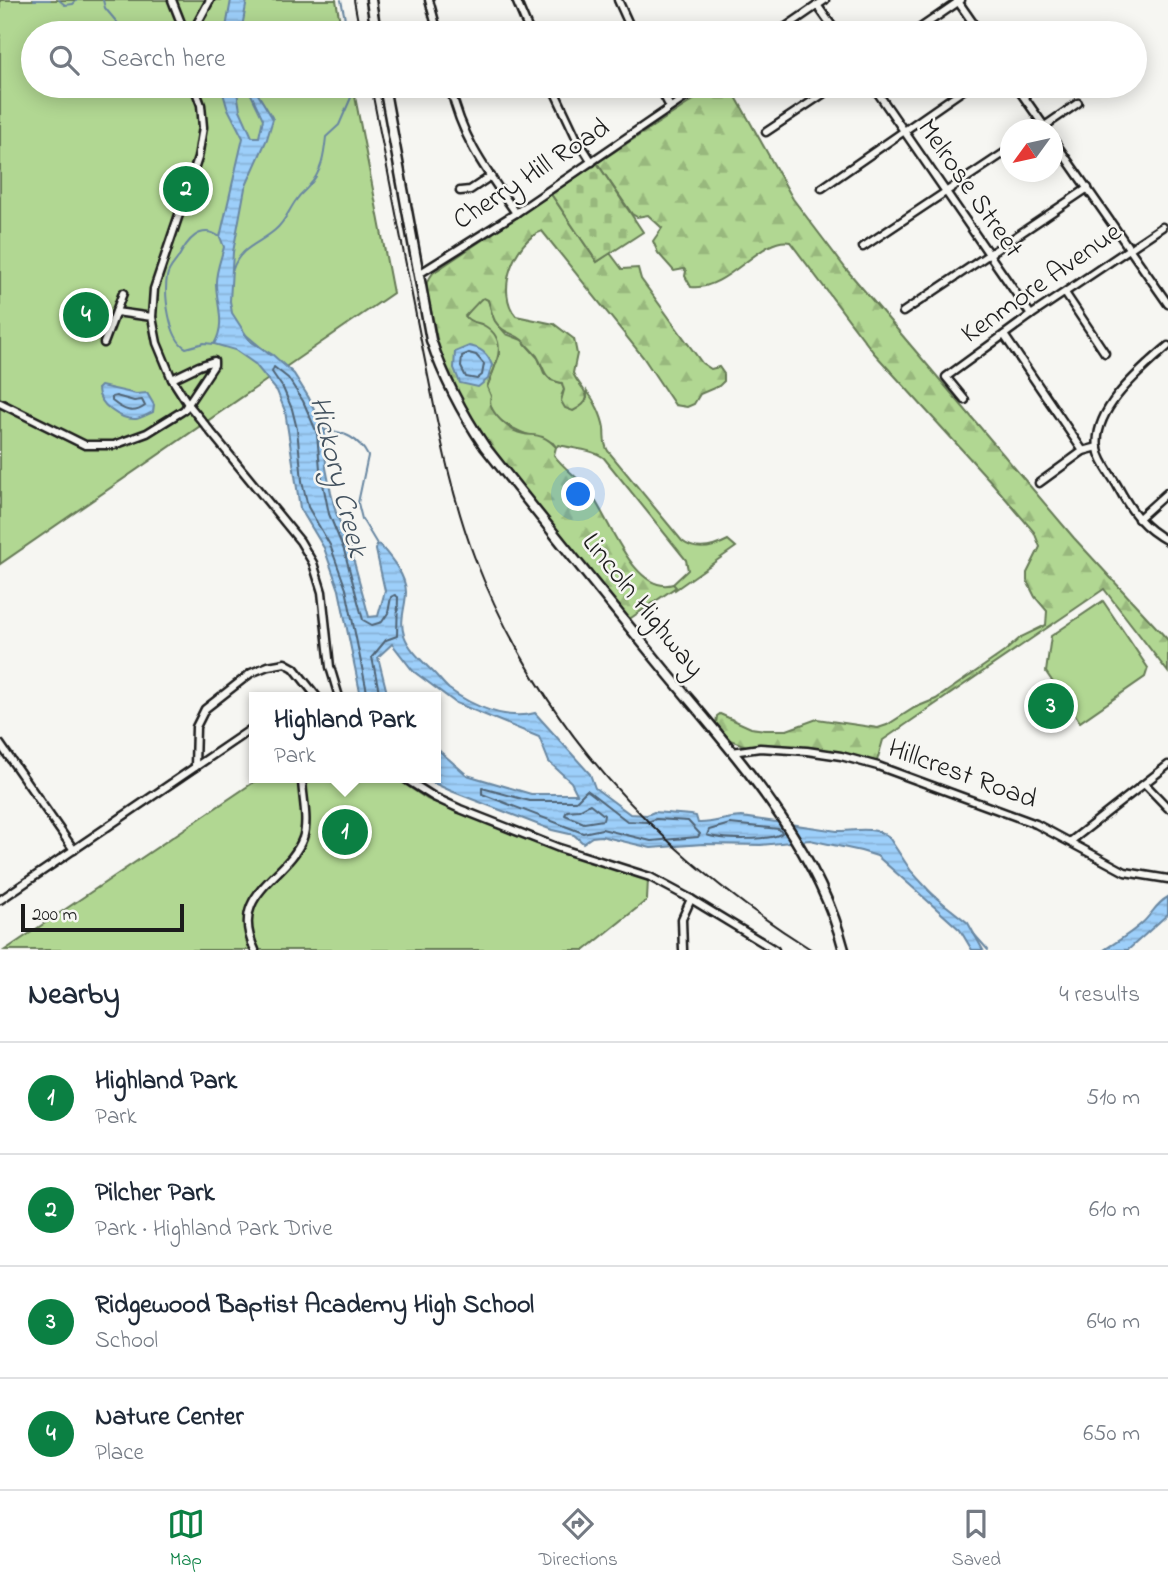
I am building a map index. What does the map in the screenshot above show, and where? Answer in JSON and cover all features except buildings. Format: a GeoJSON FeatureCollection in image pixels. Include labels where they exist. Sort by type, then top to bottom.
{"type":"FeatureCollection","features":[{"type":"Feature","properties":{"kind":"main road"},"geometry":{"type":"LineString","coordinates":[[372,0],[375,21]]}},
{"type":"Feature","properties":{"kind":"main road","name":"Lincoln Highway"},"geometry":{"type":"LineString","coordinates":[[386,98],[431,340],[443,376],[464,417],[485,447],[732,752],[773,807],[814,875],[844,947]]}},
{"type":"Feature","properties":{"kind":"street"},"geometry":{"type":"LineString","coordinates":[[172,0],[180,21]]}},
{"type":"Feature","properties":{"kind":"street"},"geometry":{"type":"LineString","coordinates":[[199,21],[210,0]]}},
{"type":"Feature","properties":{"kind":"street"},"geometry":{"type":"LineString","coordinates":[[429,0],[435,21]]}},
{"type":"Feature","properties":{"kind":"street"},"geometry":{"type":"LineString","coordinates":[[516,0],[525,21]]}},
{"type":"Feature","properties":{"kind":"street"},"geometry":{"type":"LineString","coordinates":[[618,0],[628,21]]}},
{"type":"Feature","properties":{"kind":"street"},"geometry":{"type":"LineString","coordinates":[[794,21],[825,0]]}},
{"type":"Feature","properties":{"kind":"street"},"geometry":{"type":"LineString","coordinates":[[930,21],[959,1],[972,21]]}},
{"type":"Feature","properties":{"kind":"street"},"geometry":{"type":"LineString","coordinates":[[817,5],[828,21]]}},
{"type":"Feature","properties":{"kind":"street"},"geometry":{"type":"LineString","coordinates":[[198,98],[203,127],[198,158],[154,289],[152,317],[158,343],[172,379],[188,404],[300,541],[313,563],[322,592],[330,667],[338,692]]}},
{"type":"Feature","properties":{"kind":"street"},"geometry":{"type":"LineString","coordinates":[[454,98],[464,134],[516,213]]}},
{"type":"Feature","properties":{"kind":"street"},"geometry":{"type":"LineString","coordinates":[[558,98],[576,137],[592,162]]}},
{"type":"Feature","properties":{"kind":"street"},"geometry":{"type":"LineString","coordinates":[[665,98],[670,107]]}},
{"type":"Feature","properties":{"kind":"street","name":"Cherry Hill Road"},"geometry":{"type":"LineString","coordinates":[[419,274],[516,213],[684,98]]}},
{"type":"Feature","properties":{"kind":"street"},"geometry":{"type":"LineString","coordinates":[[766,132],[817,98]]}},
{"type":"Feature","properties":{"kind":"street","name":"Melrose Street"},"geometry":{"type":"LineString","coordinates":[[881,98],[1031,315]]}},
{"type":"Feature","properties":{"kind":"street"},"geometry":{"type":"LineString","coordinates":[[822,188],[952,98]]}},
{"type":"Feature","properties":{"kind":"street"},"geometry":{"type":"LineString","coordinates":[[1024,98],[1037,119]]}},
{"type":"Feature","properties":{"kind":"street"},"geometry":{"type":"LineString","coordinates":[[1056,119],[1078,103]]}},
{"type":"Feature","properties":{"kind":"street"},"geometry":{"type":"LineString","coordinates":[[1063,153],[1168,303]]}},
{"type":"Feature","properties":{"kind":"street"},"geometry":{"type":"LineString","coordinates":[[863,247],[1000,156]]}},
{"type":"Feature","properties":{"kind":"street"},"geometry":{"type":"LineString","coordinates":[[460,191],[471,190],[491,176]]}},
{"type":"Feature","properties":{"kind":"street"},"geometry":{"type":"LineString","coordinates":[[903,312],[1088,188]]}},
{"type":"Feature","properties":{"kind":"street","name":"Kenmore Avenue"},"geometry":{"type":"LineString","coordinates":[[965,400],[946,377],[1031,315],[1162,227]]}},
{"type":"Feature","properties":{"kind":"street"},"geometry":{"type":"LineString","coordinates":[[104,343],[123,293]]}},
{"type":"Feature","properties":{"kind":"street"},"geometry":{"type":"LineString","coordinates":[[1065,293],[1105,353]]}},
{"type":"Feature","properties":{"kind":"street"},"geometry":{"type":"LineString","coordinates":[[116,312],[152,317]]}},
{"type":"Feature","properties":{"kind":"street"},"geometry":{"type":"LineString","coordinates":[[1004,335],[1083,451]]}},
{"type":"Feature","properties":{"kind":"street"},"geometry":{"type":"LineString","coordinates":[[1168,345],[1128,383],[1110,405],[1102,422],[1098,447],[1130,509],[1153,533],[1168,541]]}},
{"type":"Feature","properties":{"kind":"street"},"geometry":{"type":"LineString","coordinates":[[0,403],[85,445],[114,445],[139,437],[184,410],[215,365],[214,361],[172,379]]}},
{"type":"Feature","properties":{"kind":"street"},"geometry":{"type":"LineString","coordinates":[[1039,483],[1083,451],[1098,447]]}},
{"type":"Feature","properties":{"kind":"street"},"geometry":{"type":"LineString","coordinates":[[1138,519],[1168,492]]}},
{"type":"Feature","properties":{"kind":"street"},"geometry":{"type":"LineString","coordinates":[[195,767],[196,727],[205,709],[251,673],[285,663],[295,668],[313,692]]}},
{"type":"Feature","properties":{"kind":"street"},"geometry":{"type":"LineString","coordinates":[[0,900],[249,730]]}},
{"type":"Feature","properties":{"kind":"street"},"geometry":{"type":"LineString","coordinates":[[0,744],[74,850]]}},
{"type":"Feature","properties":{"kind":"street","name":"Hillcrest Road"},"geometry":{"type":"LineString","coordinates":[[732,752],[760,748],[841,756],[878,766],[1035,824],[1125,872],[1168,879]]}},
{"type":"Feature","properties":{"kind":"street"},"geometry":{"type":"LineString","coordinates":[[1071,841],[1168,765]]}},
{"type":"Feature","properties":{"kind":"street"},"geometry":{"type":"LineString","coordinates":[[255,950],[249,933],[248,919],[256,895],[288,861],[303,837],[305,823],[302,783]]}},
{"type":"Feature","properties":{"kind":"street"},"geometry":{"type":"LineString","coordinates":[[412,783],[460,809],[559,848],[650,877],[775,950]]}},
{"type":"Feature","properties":{"kind":"street"},"geometry":{"type":"LineString","coordinates":[[1145,784],[1168,808]]}},
{"type":"Feature","properties":{"kind":"street"},"geometry":{"type":"LineString","coordinates":[[683,950],[682,919],[691,899]]}},
{"type":"Feature","properties":{"kind":"green space"},"geometry":{"type":"Polygon","coordinates":[[[0,0],[336,0],[340,21],[21,21],[21,98],[355,98],[393,293],[0,564],[0,0]]]}},
{"type":"Feature","properties":{"kind":"green space"},"geometry":{"type":"Polygon","coordinates":[[[697,98],[737,98],[793,199],[846,269],[1074,538],[1168,640],[1168,672],[1104,589],[883,740],[877,761],[825,750],[746,746],[730,740],[716,724],[720,714],[751,728],[765,730],[787,730],[817,719],[878,728],[936,699],[1004,652],[1021,637],[1046,625],[1047,611],[1035,597],[1027,581],[1027,573],[1040,547],[1034,532],[994,485],[874,353],[790,242],[779,242],[768,247],[718,281],[691,287],[685,276],[686,271],[674,271],[658,253],[653,241],[662,228],[648,215],[637,217],[632,214],[597,163],[697,98]]]}},
{"type":"Feature","properties":{"kind":"green space"},"geometry":{"type":"Polygon","coordinates":[[[597,163],[643,232],[597,262],[551,194],[597,163]]]}},
{"type":"Feature","properties":{"kind":"green space"},"geometry":{"type":"Polygon","coordinates":[[[551,194],[597,262],[610,253],[622,269],[638,268],[641,279],[702,363],[711,369],[719,367],[724,374],[724,381],[719,386],[700,394],[694,404],[687,407],[675,405],[643,357],[542,231],[523,245],[516,256],[508,281],[510,306],[516,316],[554,324],[574,339],[577,354],[573,373],[586,393],[585,402],[573,411],[565,408],[561,401],[564,390],[562,383],[551,379],[545,373],[537,356],[522,340],[498,325],[488,300],[481,299],[465,316],[485,326],[497,339],[498,354],[487,387],[491,406],[497,416],[515,431],[550,441],[556,447],[554,455],[596,501],[634,566],[646,578],[676,587],[628,620],[478,433],[456,391],[439,348],[427,292],[427,282],[433,273],[551,194]]]}},
{"type":"Feature","properties":{"kind":"green space"},"geometry":{"type":"Polygon","coordinates":[[[484,297],[488,300],[495,321],[506,334],[522,340],[538,358],[544,373],[551,380],[562,383],[562,394],[587,398],[587,391],[602,419],[608,451],[682,541],[693,547],[705,548],[728,540],[736,547],[675,590],[673,584],[688,570],[686,560],[604,458],[583,450],[559,445],[556,447],[553,443],[501,421],[490,405],[491,396],[487,387],[500,353],[481,324],[472,323],[465,317],[474,304],[484,297]]]}},
{"type":"Feature","properties":{"kind":"green space"},"geometry":{"type":"Polygon","coordinates":[[[1103,601],[1148,668],[1145,677],[1080,722],[1046,672],[1051,636],[1103,601]]]}},
{"type":"Feature","properties":{"kind":"green space"},"geometry":{"type":"Polygon","coordinates":[[[253,783],[403,783],[427,799],[461,813],[559,851],[648,879],[647,900],[585,950],[5,950],[253,783]]]}},
{"type":"Feature","properties":{"kind":"water"},"geometry":{"type":"Polygon","coordinates":[[[231,0],[247,0],[243,21],[227,21],[231,0]]]}},
{"type":"Feature","properties":{"kind":"water"},"geometry":{"type":"Polygon","coordinates":[[[224,98],[238,98],[240,110],[252,137],[259,137],[263,119],[253,98],[260,98],[273,119],[245,188],[233,252],[230,301],[232,313],[250,341],[273,355],[294,374],[325,430],[326,468],[331,493],[350,547],[369,617],[378,616],[385,591],[377,544],[393,561],[403,579],[406,592],[402,618],[404,635],[419,658],[449,689],[468,701],[501,713],[535,713],[590,774],[595,788],[630,814],[647,815],[654,812],[691,815],[696,816],[698,823],[742,817],[837,831],[870,830],[882,833],[888,836],[911,871],[934,896],[968,923],[983,950],[972,950],[960,930],[910,885],[877,856],[861,851],[810,840],[761,845],[703,844],[651,848],[601,836],[592,837],[583,843],[574,835],[552,830],[434,783],[441,783],[441,752],[467,775],[531,794],[577,794],[571,782],[549,762],[539,737],[456,703],[413,671],[392,644],[378,657],[387,692],[360,692],[339,590],[324,548],[300,508],[285,411],[277,391],[255,364],[235,350],[214,344],[220,329],[216,280],[224,247],[220,237],[243,138],[224,98]]]}},
{"type":"Feature","properties":{"kind":"water"},"geometry":{"type":"Polygon","coordinates":[[[469,346],[483,352],[492,365],[488,379],[478,387],[460,383],[454,368],[455,352],[469,346]]]}},
{"type":"Feature","properties":{"kind":"water"},"geometry":{"type":"Polygon","coordinates":[[[101,386],[136,394],[147,393],[154,405],[153,412],[136,419],[117,414],[99,395],[98,389],[101,386]]]}},
{"type":"Feature","properties":{"kind":"water"},"geometry":{"type":"Polygon","coordinates":[[[1168,897],[1168,914],[1128,950],[1104,950],[1137,928],[1168,897]]]}},
{"type":"Feature","properties":{"kind":"waterway"},"geometry":{"type":"LineString","coordinates":[[34,0],[50,0]]}},
{"type":"Feature","properties":{"kind":"waterway"},"geometry":{"type":"LineString","coordinates":[[59,0],[65,5],[73,4],[77,0]]}},
{"type":"Feature","properties":{"kind":"waterway"},"geometry":{"type":"LineString","coordinates":[[103,0],[105,8],[116,21]]}},
{"type":"Feature","properties":{"kind":"waterway"},"geometry":{"type":"LineString","coordinates":[[341,0],[345,21]]}},
{"type":"Feature","properties":{"kind":"waterway"},"geometry":{"type":"LineString","coordinates":[[233,269],[245,251],[279,226],[298,197],[313,181],[322,164],[326,137],[339,125],[351,98]]}},
{"type":"Feature","properties":{"kind":"waterway"},"geometry":{"type":"LineString","coordinates":[[214,344],[204,343],[186,348],[180,343],[169,316],[166,285],[170,269],[190,240],[206,232],[220,237]]}},
{"type":"Feature","properties":{"kind":"waterway","name":"Hickory Creek"},"geometry":{"type":"LineString","coordinates":[[245,334],[270,355]]}},
{"type":"Feature","properties":{"kind":"waterway"},"geometry":{"type":"LineString","coordinates":[[325,430],[350,437],[368,456],[358,503],[362,519],[377,544]]}},
{"type":"Feature","properties":{"kind":"waterway","name":"Hickory Creek"},"geometry":{"type":"LineString","coordinates":[[928,890],[945,905]]}},
{"type":"Feature","properties":{"kind":"waterway","name":"Hickory Creek"},"geometry":{"type":"LineString","coordinates":[[973,933],[988,950]]}},
{"type":"Feature","properties":{"kind":"railway"},"geometry":{"type":"LineString","coordinates":[[354,0],[358,21]]}},
{"type":"Feature","properties":{"kind":"railway"},"geometry":{"type":"LineString","coordinates":[[373,98],[433,403],[451,480],[474,556],[501,618],[533,676],[569,730],[610,781],[655,828],[704,872],[756,913],[812,950]]}},
{"type":"Feature","properties":{"kind":"place","name":"Pilcher Park"},"geometry":{"type":"Point","coordinates":[186,189]}},
{"type":"Feature","properties":{"kind":"place","name":"Nature Center"},"geometry":{"type":"Point","coordinates":[86,315]}},
{"type":"Feature","properties":{"kind":"place","name":"Ridgewood Baptist Academy High School"},"geometry":{"type":"Point","coordinates":[1051,706]}},
{"type":"Feature","properties":{"kind":"place","name":"Highland Park"},"geometry":{"type":"Point","coordinates":[345,832]}}]}
